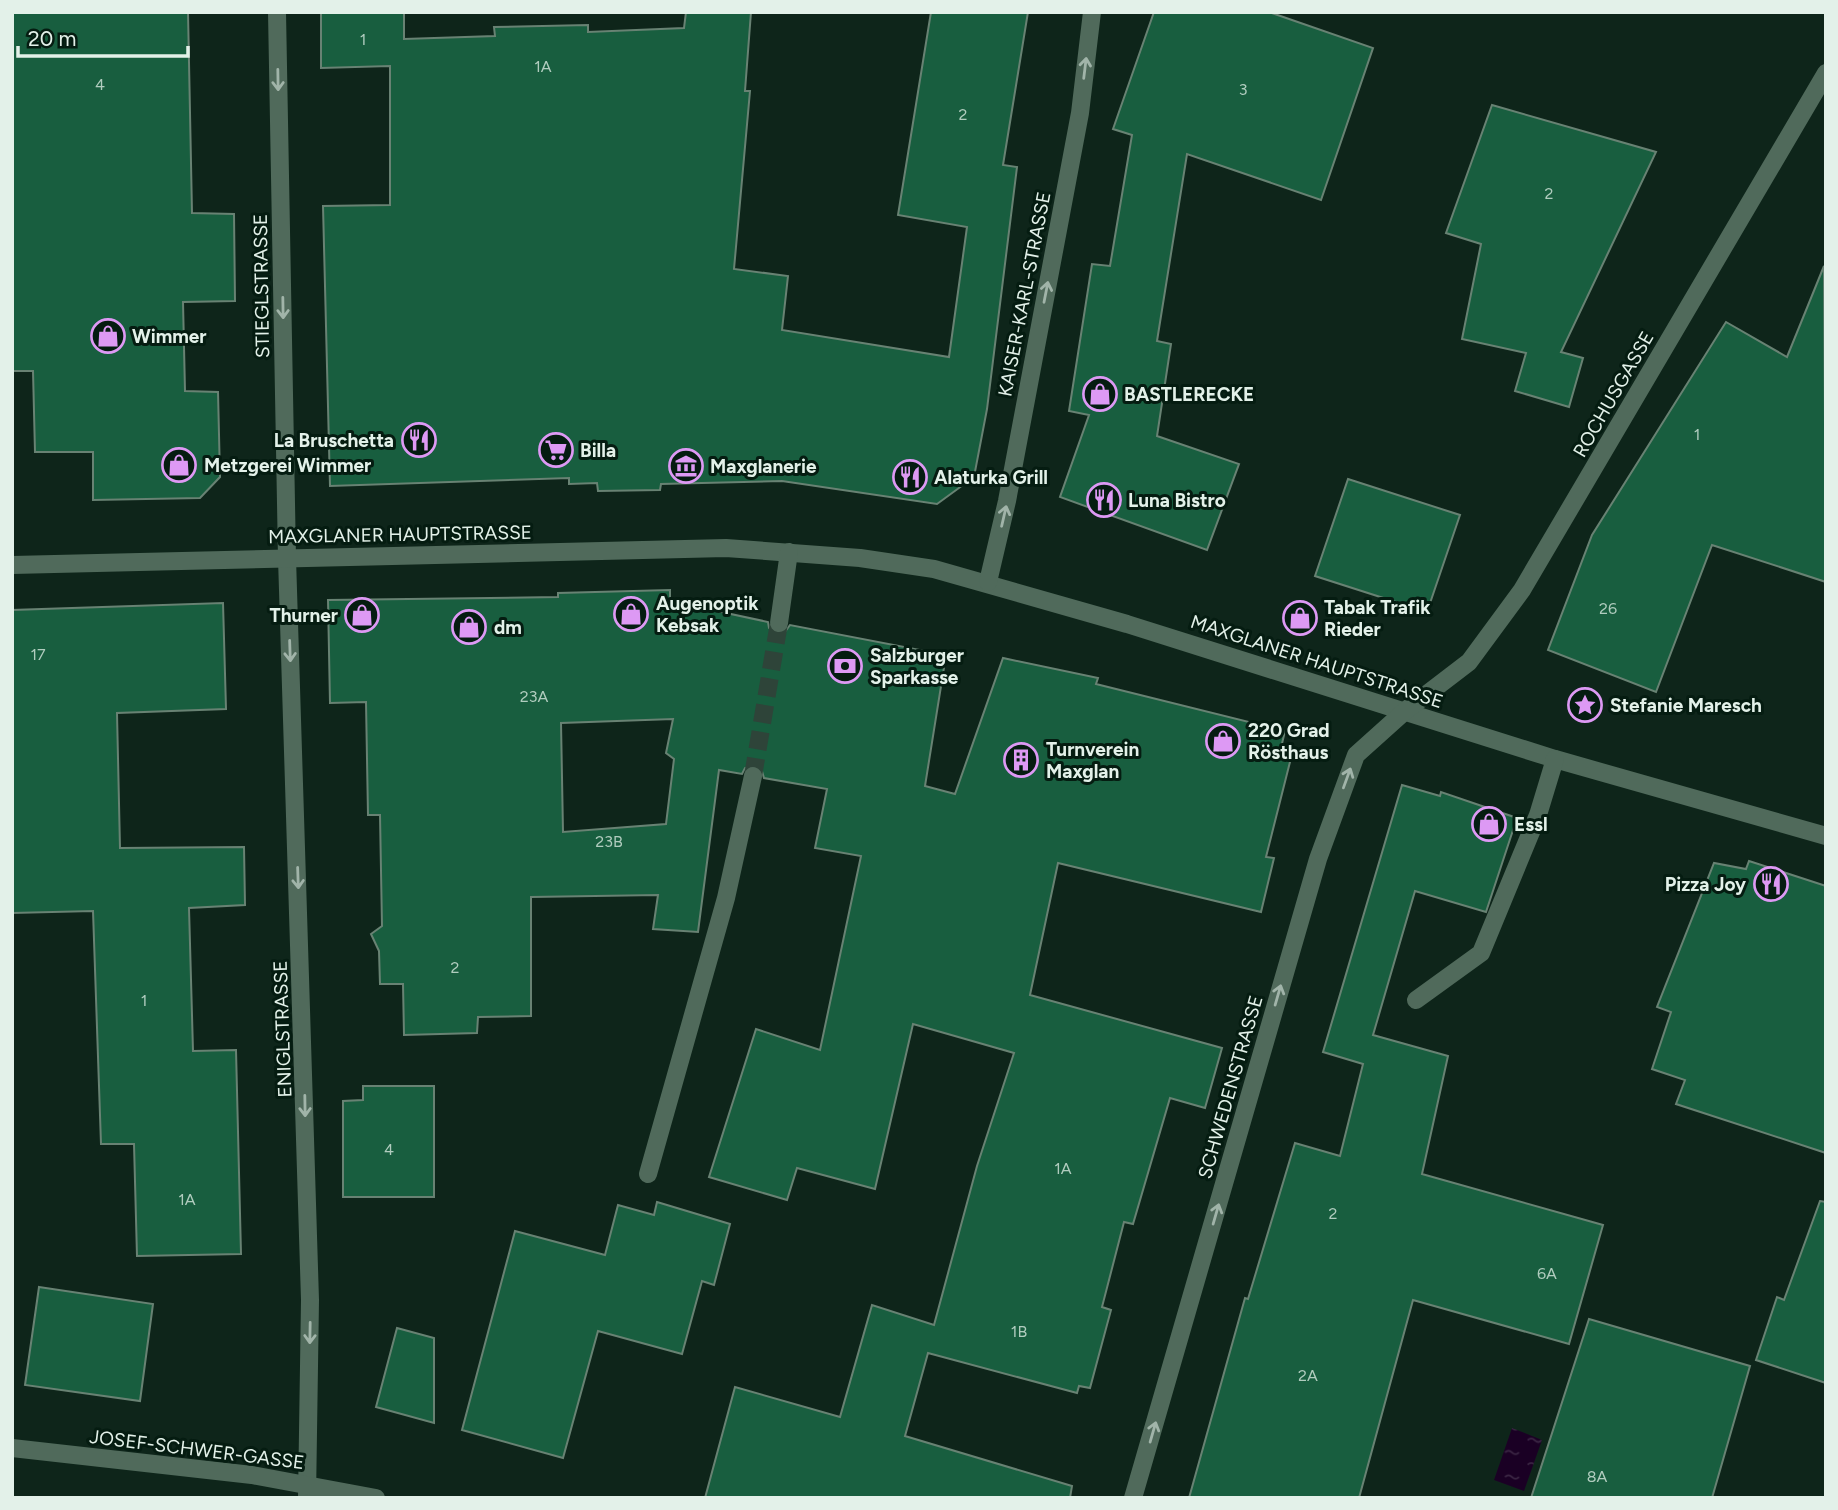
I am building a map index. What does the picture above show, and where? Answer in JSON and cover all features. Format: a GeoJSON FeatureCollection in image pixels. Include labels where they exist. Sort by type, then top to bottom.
{"type":"FeatureCollection","features":[{"type":"Feature","properties":{"kind":"street","name":"STIEGLSTRASSE"},"geometry":{"type":"LineString","coordinates":[[277,12],[287,558]]}},
{"type":"Feature","properties":{"kind":"street","name":"KAISER-KARL-STRASSE"},"geometry":{"type":"LineString","coordinates":[[988,582],[1007,501],[1080,113],[1092,12]]}},
{"type":"Feature","properties":{"kind":"street","name":"ROCHUSGASSE"},"geometry":{"type":"LineString","coordinates":[[1405,711],[1469,662],[1522,590],[1826,73]]}},
{"type":"Feature","properties":{"kind":"street","name":"MAXGLANER HAUPTSTRASSE"},"geometry":{"type":"LineString","coordinates":[[12,565],[726,548],[789,552],[934,569],[988,582],[1555,759],[1826,836]]}},
{"type":"Feature","properties":{"kind":"street"},"geometry":{"type":"LineString","coordinates":[[779,624],[789,552]]}},
{"type":"Feature","properties":{"kind":"street","name":"ENIGLSTRASSE"},"geometry":{"type":"LineString","coordinates":[[287,558],[310,1300],[307,1490]]}},
{"type":"Feature","properties":{"kind":"street","name":"SCHWEDENSTRASSE"},"geometry":{"type":"LineString","coordinates":[[1133,1498],[1318,859],[1356,754],[1405,711]]}},
{"type":"Feature","properties":{"kind":"street"},"geometry":{"type":"LineString","coordinates":[[1416,1000],[1481,953],[1538,815],[1555,759]]}},
{"type":"Feature","properties":{"kind":"street"},"geometry":{"type":"LineString","coordinates":[[648,1174],[726,898],[753,776]]}},
{"type":"Feature","properties":{"kind":"street","name":"JOSEF-SCHWER-GASSE"},"geometry":{"type":"LineString","coordinates":[[12,1448],[376,1498]]}},
{"type":"Feature","properties":{"kind":"water"},"geometry":{"type":"Polygon","coordinates":[[[1512,1428],[1542,1440],[1524,1491],[1494,1480],[1512,1428]]]}},
{"type":"Feature","properties":{"kind":"building"},"geometry":{"type":"Polygon","coordinates":[[[12,12],[188,12],[192,213],[234,214],[235,301],[183,302],[185,391],[218,392],[220,477],[200,498],[93,500],[93,452],[35,452],[33,371],[12,371],[12,12]]]}},
{"type":"Feature","properties":{"kind":"building"},"geometry":{"type":"Polygon","coordinates":[[[321,12],[404,12],[404,39],[495,36],[494,27],[588,25],[588,32],[684,28],[686,12],[751,12],[745,91],[750,91],[734,269],[788,276],[782,330],[949,357],[967,227],[898,215],[931,12],[1028,12],[1003,165],[1017,167],[987,409],[974,477],[937,504],[782,481],[661,484],[660,490],[598,491],[597,483],[569,484],[569,478],[330,486],[323,206],[390,205],[390,66],[321,68],[321,12]]]}},
{"type":"Feature","properties":{"kind":"building"},"geometry":{"type":"Polygon","coordinates":[[[1154,12],[1269,12],[1373,48],[1321,200],[1187,154],[1157,341],[1171,344],[1157,436],[1239,464],[1207,550],[1060,497],[1089,415],[1069,411],[1092,264],[1110,266],[1132,135],[1113,129],[1154,12]]]}},
{"type":"Feature","properties":{"kind":"building"},"geometry":{"type":"Polygon","coordinates":[[[1492,105],[1656,152],[1561,352],[1583,358],[1569,407],[1515,391],[1526,353],[1462,339],[1481,244],[1446,233],[1492,105]]]}},
{"type":"Feature","properties":{"kind":"building"},"geometry":{"type":"Polygon","coordinates":[[[1824,266],[1826,582],[1712,545],[1656,692],[1548,650],[1592,535],[1726,322],[1787,357],[1824,266]]]}},
{"type":"Feature","properties":{"kind":"building"},"geometry":{"type":"Polygon","coordinates":[[[1348,479],[1460,515],[1427,612],[1315,576],[1348,479]]]}},
{"type":"Feature","properties":{"kind":"building"},"geometry":{"type":"Polygon","coordinates":[[[670,590],[670,601],[768,622],[769,628],[777,634],[784,633],[790,625],[946,655],[925,786],[955,794],[1003,658],[1098,678],[1096,684],[1285,731],[1280,752],[1292,754],[1266,857],[1274,858],[1261,912],[1058,863],[1030,995],[1222,1048],[1205,1108],[1170,1098],[1133,1224],[1124,1222],[1102,1307],[1111,1310],[1090,1388],[1079,1386],[1077,1393],[928,1353],[905,1436],[1072,1486],[1070,1498],[705,1498],[735,1387],[840,1417],[872,1305],[934,1325],[977,1166],[1014,1053],[913,1024],[875,1189],[797,1168],[787,1200],[709,1177],[756,1029],[820,1050],[861,856],[815,848],[827,789],[764,778],[761,768],[755,765],[745,768],[742,774],[719,770],[698,932],[653,929],[658,895],[531,897],[531,1016],[478,1017],[477,1033],[404,1035],[403,984],[380,984],[379,951],[371,934],[382,926],[380,815],[368,815],[366,702],[330,703],[328,600],[558,597],[558,593],[670,590]],[[673,719],[561,723],[563,832],[666,824],[674,759],[666,753],[673,719]]]}},
{"type":"Feature","properties":{"kind":"building"},"geometry":{"type":"Polygon","coordinates":[[[223,603],[226,709],[117,713],[120,848],[244,847],[245,905],[189,908],[193,1051],[236,1050],[241,1254],[137,1256],[134,1144],[101,1144],[93,911],[12,913],[12,610],[223,603]]]}},
{"type":"Feature","properties":{"kind":"building"},"geometry":{"type":"Polygon","coordinates":[[[1402,785],[1440,796],[1441,792],[1517,818],[1486,912],[1415,891],[1373,1035],[1448,1056],[1422,1174],[1603,1225],[1569,1344],[1413,1300],[1359,1498],[1189,1498],[1245,1298],[1248,1299],[1295,1143],[1340,1156],[1363,1064],[1323,1052],[1402,785]]]}},
{"type":"Feature","properties":{"kind":"building"},"geometry":{"type":"Polygon","coordinates":[[[1749,861],[1826,886],[1826,1153],[1676,1104],[1685,1080],[1652,1069],[1671,1012],[1657,1007],[1714,863],[1746,869],[1749,861]]]}},
{"type":"Feature","properties":{"kind":"building"},"geometry":{"type":"Polygon","coordinates":[[[363,1086],[434,1086],[434,1197],[343,1197],[343,1101],[363,1100],[363,1086]]]}},
{"type":"Feature","properties":{"kind":"building"},"geometry":{"type":"Polygon","coordinates":[[[1820,1201],[1826,1202],[1826,1383],[1756,1360],[1777,1297],[1784,1300],[1820,1201]]]}},
{"type":"Feature","properties":{"kind":"building"},"geometry":{"type":"Polygon","coordinates":[[[657,1202],[730,1224],[714,1285],[702,1281],[682,1354],[598,1331],[563,1458],[462,1430],[515,1231],[605,1255],[618,1205],[654,1215],[657,1202]]]}},
{"type":"Feature","properties":{"kind":"building"},"geometry":{"type":"Polygon","coordinates":[[[39,1287],[153,1304],[140,1401],[25,1385],[39,1287]]]}},
{"type":"Feature","properties":{"kind":"building"},"geometry":{"type":"Polygon","coordinates":[[[1589,1319],[1750,1366],[1712,1498],[1531,1498],[1589,1319]]]}},
{"type":"Feature","properties":{"kind":"building"},"geometry":{"type":"Polygon","coordinates":[[[397,1328],[434,1338],[434,1423],[376,1407],[397,1328]]]}},
{"type":"Feature","properties":{"kind":"tunnel"},"geometry":{"type":"LineString","coordinates":[[753,776],[779,623]]}},
{"type":"Feature","properties":{"kind":"place","name":"Wimmer"},"geometry":{"type":"Point","coordinates":[108,336]}},
{"type":"Feature","properties":{"kind":"place","name":"BASTLERECKE"},"geometry":{"type":"Point","coordinates":[1100,394]}},
{"type":"Feature","properties":{"kind":"place","name":"La Bruschetta"},"geometry":{"type":"Point","coordinates":[419,440]}},
{"type":"Feature","properties":{"kind":"place","name":"Billa"},"geometry":{"type":"Point","coordinates":[556,450]}},
{"type":"Feature","properties":{"kind":"place","name":"Metzgerei Wimmer"},"geometry":{"type":"Point","coordinates":[179,465]}},
{"type":"Feature","properties":{"kind":"place","name":"Maxglanerie"},"geometry":{"type":"Point","coordinates":[686,466]}},
{"type":"Feature","properties":{"kind":"place","name":"Alaturka Grill"},"geometry":{"type":"Point","coordinates":[910,477]}},
{"type":"Feature","properties":{"kind":"place","name":"Luna Bistro"},"geometry":{"type":"Point","coordinates":[1104,500]}},
{"type":"Feature","properties":{"kind":"place","name":"Augenoptik Kebsak"},"geometry":{"type":"Point","coordinates":[631,614]}},
{"type":"Feature","properties":{"kind":"place","name":"Thurner"},"geometry":{"type":"Point","coordinates":[362,615]}},
{"type":"Feature","properties":{"kind":"place","name":"Tabak Trafik Rieder"},"geometry":{"type":"Point","coordinates":[1300,618]}},
{"type":"Feature","properties":{"kind":"place","name":"dm"},"geometry":{"type":"Point","coordinates":[469,627]}},
{"type":"Feature","properties":{"kind":"place","name":"Salzburger Sparkasse"},"geometry":{"type":"Point","coordinates":[845,666]}},
{"type":"Feature","properties":{"kind":"place","name":"Stefanie Maresch"},"geometry":{"type":"Point","coordinates":[1585,705]}},
{"type":"Feature","properties":{"kind":"place","name":"220 Grad Rösthaus"},"geometry":{"type":"Point","coordinates":[1223,741]}},
{"type":"Feature","properties":{"kind":"place","name":"Turnverein Maxglan"},"geometry":{"type":"Point","coordinates":[1021,760]}},
{"type":"Feature","properties":{"kind":"place","name":"Essl"},"geometry":{"type":"Point","coordinates":[1489,824]}},
{"type":"Feature","properties":{"kind":"place","name":"Pizza Joy"},"geometry":{"type":"Point","coordinates":[1771,884]}}]}
